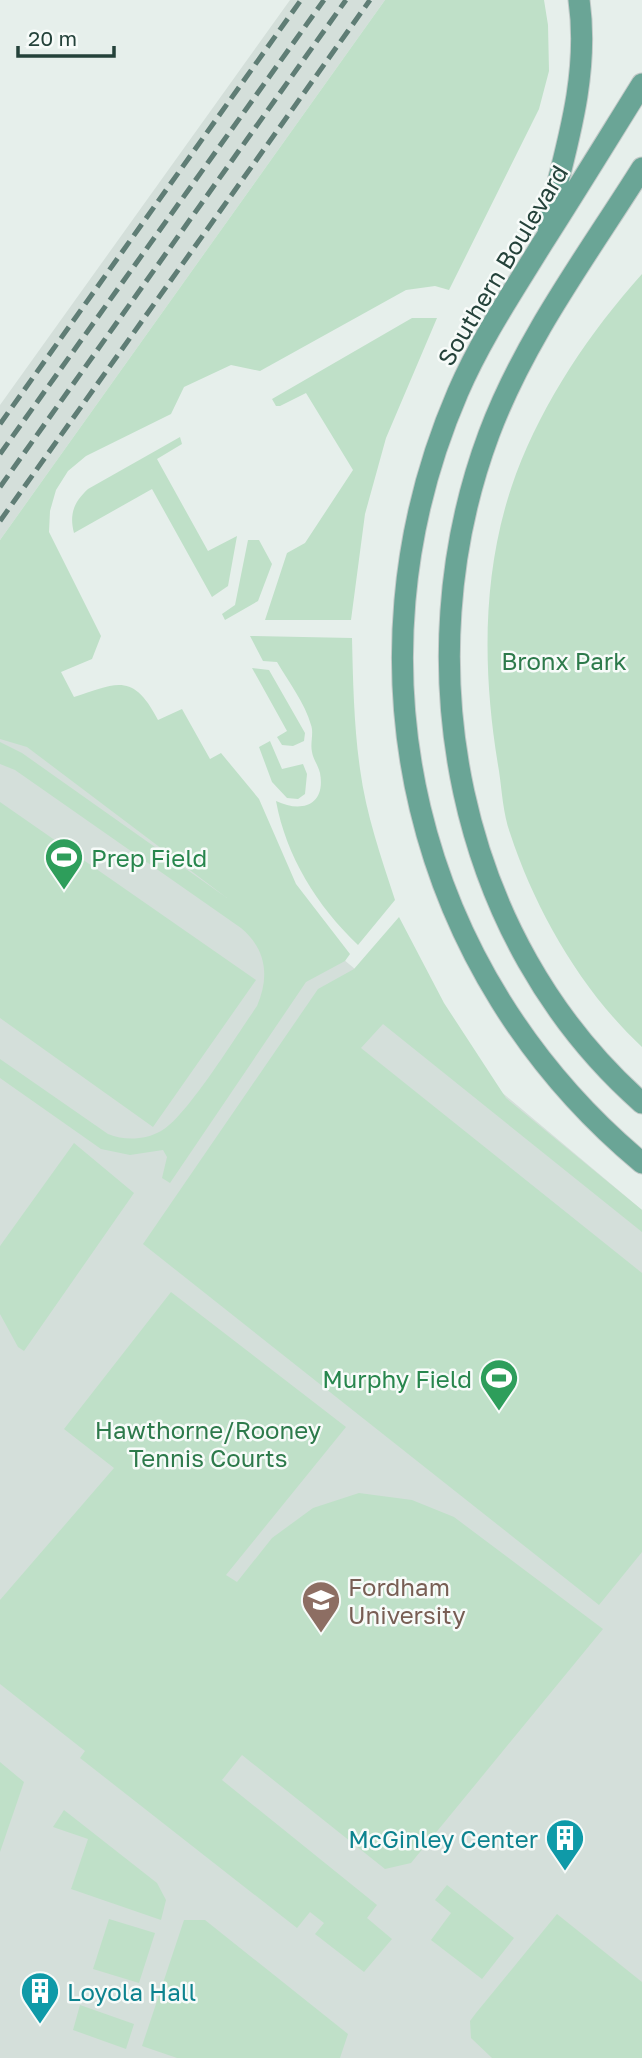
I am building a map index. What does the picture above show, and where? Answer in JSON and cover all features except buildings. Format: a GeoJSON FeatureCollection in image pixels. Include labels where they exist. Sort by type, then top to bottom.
{"type":"FeatureCollection","features":[{"type":"Feature","properties":{"kind":"main road"},"geometry":{"type":"LineString","coordinates":[[542,244],[580,84],[583,42],[579,0]]}},
{"type":"Feature","properties":{"kind":"main road","name":"Southern Boulevard"},"geometry":{"type":"LineString","coordinates":[[642,84],[478,347],[439,439],[421,499],[409,566],[402,672],[406,727],[428,842],[447,898],[491,987],[532,1051],[569,1095],[642,1163]]}},
{"type":"Feature","properties":{"kind":"main road"},"geometry":{"type":"LineString","coordinates":[[642,168],[537,332],[490,431],[470,486],[458,540],[450,599],[448,657],[451,718],[459,777],[473,834],[492,889],[516,941],[547,993],[596,1056],[642,1103]]}},
{"type":"Feature","properties":{"kind":"shaded area"},"geometry":{"type":"Polygon","coordinates":[[[290,0],[385,0],[0,540],[0,405],[290,0]]]}},
{"type":"Feature","properties":{"kind":"shaded area","name":"Fordham University"},"geometry":{"type":"Polygon","coordinates":[[[0,671],[642,1210],[642,2058],[0,2058],[0,671]]]}},
{"type":"Feature","properties":{"kind":"green space"},"geometry":{"type":"Polygon","coordinates":[[[385,0],[544,0],[548,25],[549,71],[539,109],[449,290],[435,286],[406,290],[260,371],[231,365],[184,387],[171,414],[86,456],[68,471],[56,490],[50,511],[49,532],[101,636],[92,659],[61,672],[74,697],[113,685],[123,685],[140,694],[158,720],[182,709],[210,759],[221,753],[259,799],[296,884],[350,954],[345,961],[306,982],[170,1183],[162,1178],[167,1157],[163,1150],[130,1155],[101,1149],[0,1078],[0,1059],[108,1134],[135,1138],[155,1134],[172,1123],[184,1110],[257,1006],[264,984],[263,964],[256,945],[241,928],[15,770],[0,764],[0,742],[22,753],[227,898],[27,747],[0,739],[0,540],[385,0]]]}},
{"type":"Feature","properties":{"kind":"green space","name":"Bronx Park"},"geometry":{"type":"Polygon","coordinates":[[[642,274],[642,1047],[600,1001],[563,949],[521,863],[504,810],[493,734],[488,621],[496,547],[516,474],[527,447],[554,393],[570,368],[604,319],[642,274]]]}},
{"type":"Feature","properties":{"kind":"green space"},"geometry":{"type":"Polygon","coordinates":[[[412,318],[437,318],[386,438],[365,514],[351,620],[265,620],[287,553],[305,543],[353,470],[306,393],[280,406],[276,406],[272,399],[412,318]]]}},
{"type":"Feature","properties":{"kind":"green space"},"geometry":{"type":"Polygon","coordinates":[[[180,437],[182,444],[157,459],[208,551],[237,536],[228,586],[212,597],[152,489],[74,533],[74,509],[88,489],[180,437]]]}},
{"type":"Feature","properties":{"kind":"green space"},"geometry":{"type":"Polygon","coordinates":[[[248,540],[259,540],[272,564],[258,601],[225,620],[222,614],[235,605],[248,540]]]}},
{"type":"Feature","properties":{"kind":"green space"},"geometry":{"type":"Polygon","coordinates":[[[250,636],[352,638],[355,720],[363,786],[374,835],[395,900],[358,945],[317,897],[287,841],[276,801],[294,806],[310,804],[319,793],[321,784],[312,749],[312,728],[296,692],[277,662],[263,661],[250,636]]]}},
{"type":"Feature","properties":{"kind":"green space"},"geometry":{"type":"Polygon","coordinates":[[[252,668],[269,670],[305,733],[304,741],[293,746],[282,745],[277,737],[287,731],[252,668]]]}},
{"type":"Feature","properties":{"kind":"green space"},"geometry":{"type":"Polygon","coordinates":[[[270,741],[282,769],[303,764],[307,774],[305,794],[298,799],[287,798],[272,782],[259,747],[270,741]]]}},
{"type":"Feature","properties":{"kind":"green space","name":"Prep Field"},"geometry":{"type":"Polygon","coordinates":[[[0,802],[256,980],[153,1127],[0,1018],[0,802]]]}},
{"type":"Feature","properties":{"kind":"green space","name":"Murphy Field"},"geometry":{"type":"Polygon","coordinates":[[[399,917],[444,1003],[506,1098],[642,1210],[642,1232],[383,1024],[361,1048],[642,1273],[642,1552],[599,1605],[143,1244],[318,989],[354,969],[399,917]]]}},
{"type":"Feature","properties":{"kind":"green space"},"geometry":{"type":"Polygon","coordinates":[[[74,1143],[134,1193],[24,1351],[18,1347],[0,1314],[0,1246],[74,1143]]]}},
{"type":"Feature","properties":{"kind":"green space","name":"Hawthorne/Rooney Tennis Courts"},"geometry":{"type":"Polygon","coordinates":[[[171,1292],[346,1427],[226,1575],[237,1582],[272,1538],[313,1508],[359,1493],[412,1500],[454,1517],[603,1629],[411,1863],[385,1869],[242,1755],[222,1780],[377,1905],[367,1918],[392,1939],[364,1972],[315,1934],[324,1923],[310,1912],[297,1928],[80,1758],[85,1751],[0,1684],[0,1600],[114,1468],[64,1429],[171,1292]]]}},
{"type":"Feature","properties":{"kind":"green space"},"geometry":{"type":"Polygon","coordinates":[[[0,1762],[24,1782],[0,1852],[0,1762]]]}},
{"type":"Feature","properties":{"kind":"green space"},"geometry":{"type":"Polygon","coordinates":[[[64,1810],[157,1883],[166,1900],[161,1920],[71,1889],[88,1839],[53,1827],[64,1810]]]}},
{"type":"Feature","properties":{"kind":"green space"},"geometry":{"type":"Polygon","coordinates":[[[447,1885],[514,1938],[482,1979],[431,1940],[451,1913],[435,1900],[447,1885]]]}},
{"type":"Feature","properties":{"kind":"green space"},"geometry":{"type":"Polygon","coordinates":[[[557,1914],[642,1982],[642,2058],[492,2058],[471,2038],[470,2021],[557,1914]]]}},
{"type":"Feature","properties":{"kind":"green space"},"geometry":{"type":"Polygon","coordinates":[[[109,1919],[155,1933],[139,1983],[93,1969],[109,1919]]]}},
{"type":"Feature","properties":{"kind":"green space"},"geometry":{"type":"Polygon","coordinates":[[[184,1920],[205,1920],[348,2034],[340,2058],[177,2058],[142,2046],[184,1920]]]}},
{"type":"Feature","properties":{"kind":"green space"},"geometry":{"type":"Polygon","coordinates":[[[80,2005],[134,2024],[126,2049],[73,2030],[80,2005]]]}},
{"type":"Feature","properties":{"kind":"railway"},"geometry":{"type":"LineString","coordinates":[[0,424],[301,0]]}},
{"type":"Feature","properties":{"kind":"railway"},"geometry":{"type":"LineString","coordinates":[[0,454],[324,0]]}},
{"type":"Feature","properties":{"kind":"railway"},"geometry":{"type":"LineString","coordinates":[[0,487],[346,0]]}},
{"type":"Feature","properties":{"kind":"railway"},"geometry":{"type":"LineString","coordinates":[[0,521],[370,0]]}},
{"type":"Feature","properties":{"kind":"place","name":"Prep Field"},"geometry":{"type":"Point","coordinates":[64,891]}},
{"type":"Feature","properties":{"kind":"place","name":"Murphy Field"},"geometry":{"type":"Point","coordinates":[499,1412]}},
{"type":"Feature","properties":{"kind":"place","name":"Fordham University"},"geometry":{"type":"Point","coordinates":[321,1634]}},
{"type":"Feature","properties":{"kind":"place","name":"McGinley Center"},"geometry":{"type":"Point","coordinates":[565,1872]}},
{"type":"Feature","properties":{"kind":"place","name":"Loyola Hall"},"geometry":{"type":"Point","coordinates":[40,2025]}}]}
